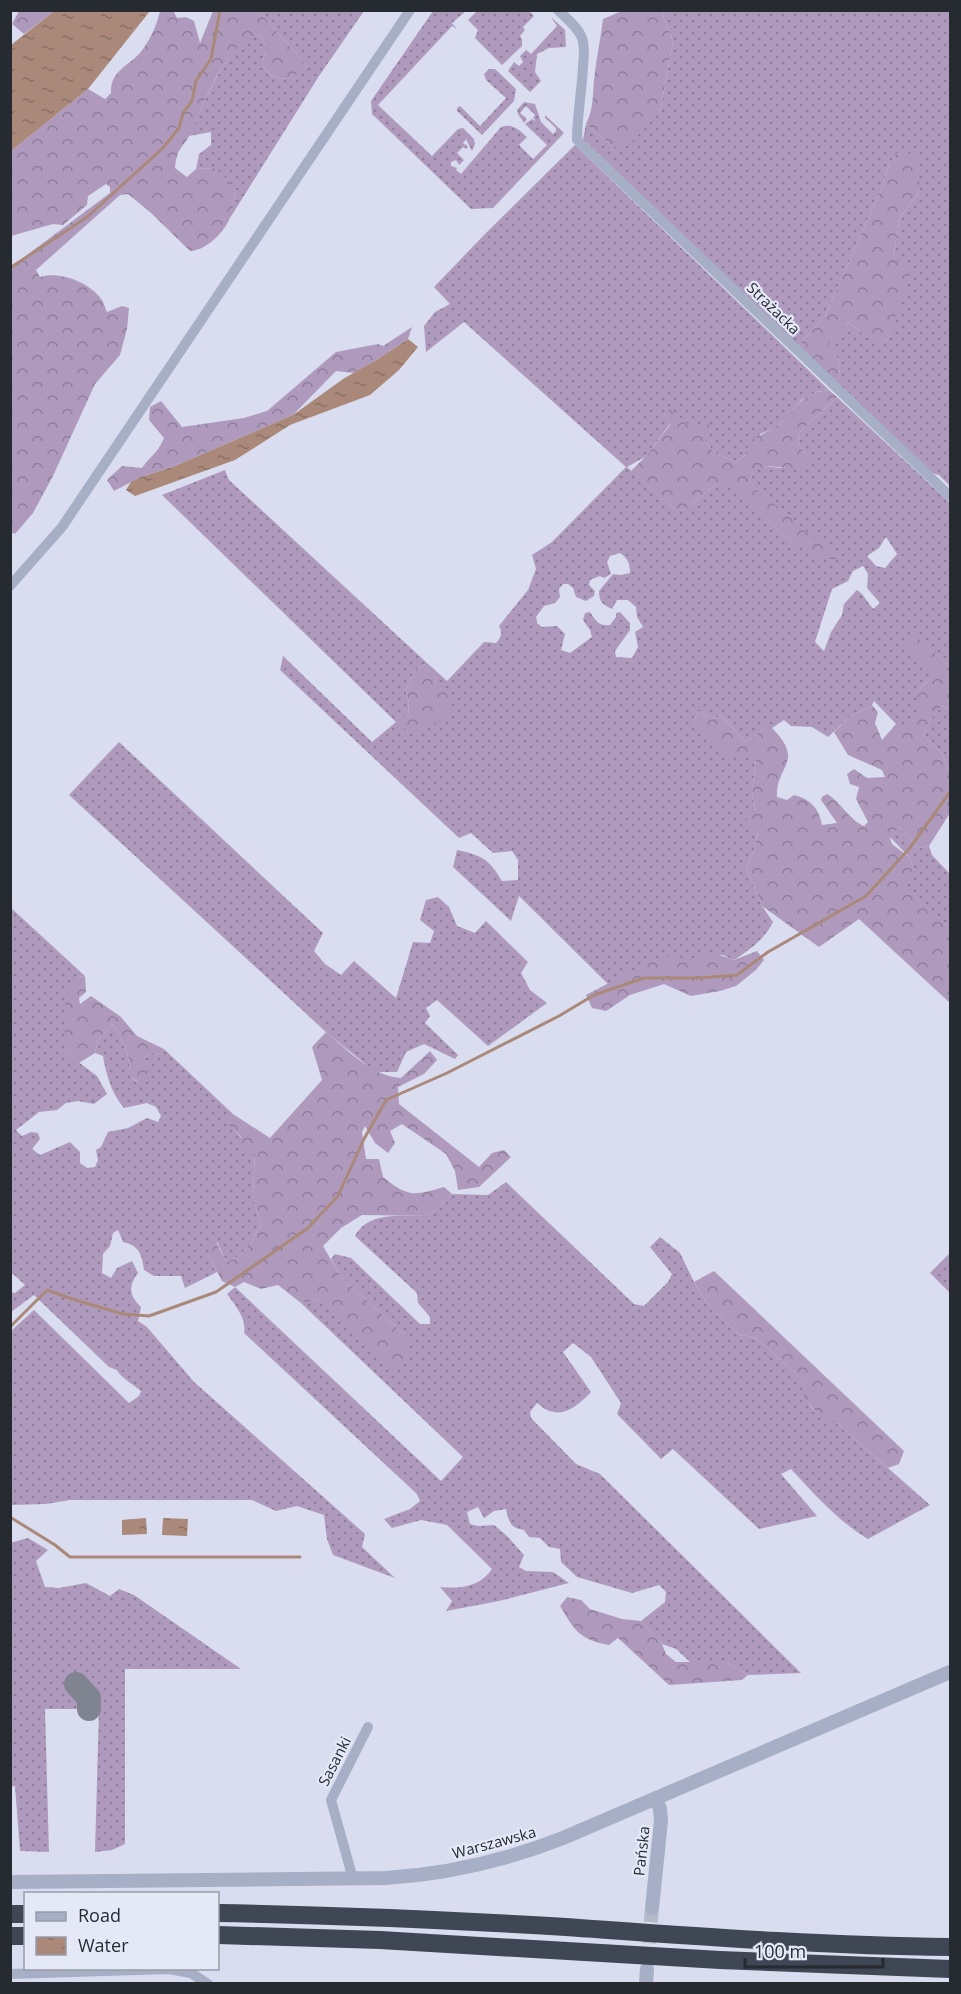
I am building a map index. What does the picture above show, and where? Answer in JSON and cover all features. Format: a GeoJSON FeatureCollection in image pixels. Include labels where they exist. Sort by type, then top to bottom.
{"type":"FeatureCollection","features":[{"type":"Feature","properties":{"kind":"highway"},"geometry":{"type":"LineString","coordinates":[[219,1913],[343,1916],[522,1925],[800,1943],[951,1947]]}},
{"type":"Feature","properties":{"kind":"highway"},"geometry":{"type":"LineString","coordinates":[[219,1935],[391,1940],[720,1960],[951,1969]]}},
{"type":"Feature","properties":{"kind":"street"},"geometry":{"type":"LineString","coordinates":[[10,586],[62,527],[410,10]]}},
{"type":"Feature","properties":{"kind":"street","name":"Strażacka"},"geometry":{"type":"LineString","coordinates":[[558,10],[582,38],[584,50],[577,140],[951,496]]}},
{"type":"Feature","properties":{"kind":"street","name":"Warszawska"},"geometry":{"type":"LineString","coordinates":[[10,1882],[353,1879],[428,1874],[500,1860],[555,1841],[951,1672]]}},
{"type":"Feature","properties":{"kind":"street","name":"Sasanki"},"geometry":{"type":"LineString","coordinates":[[353,1879],[331,1800],[368,1727]]}},
{"type":"Feature","properties":{"kind":"street","name":"Pańska"},"geometry":{"type":"LineString","coordinates":[[652,1908],[661,1821],[656,1798]]}},
{"type":"Feature","properties":{"kind":"street"},"geometry":{"type":"LineString","coordinates":[[646,1983],[647,1969]]}},
{"type":"Feature","properties":{"kind":"street"},"geometry":{"type":"LineString","coordinates":[[10,1974],[138,1970]]}},
{"type":"Feature","properties":{"kind":"street"},"geometry":{"type":"LineString","coordinates":[[175,1970],[191,1973],[206,1982]]}},
{"type":"Feature","properties":{"kind":"green space"},"geometry":{"type":"Polygon","coordinates":[[[478,10],[529,11],[534,16],[523,27],[525,30],[520,36],[522,46],[502,65],[475,38],[478,30],[468,20],[478,10]]]}},
{"type":"Feature","properties":{"kind":"green space"},"geometry":{"type":"Polygon","coordinates":[[[19,11],[54,11],[24,34],[12,24],[19,11]]]}},
{"type":"Feature","properties":{"kind":"green space"},"geometry":{"type":"Polygon","coordinates":[[[160,11],[175,11],[177,18],[186,17],[194,21],[200,43],[213,11],[259,11],[307,66],[290,77],[277,78],[272,75],[262,64],[267,48],[260,35],[236,49],[218,75],[189,137],[179,151],[175,168],[187,177],[196,169],[215,168],[236,191],[228,221],[209,244],[190,251],[128,194],[120,195],[36,270],[40,277],[64,277],[81,283],[96,293],[107,312],[122,306],[129,308],[127,329],[120,355],[95,384],[53,476],[33,513],[15,534],[10,532],[11,267],[110,193],[110,187],[106,184],[88,196],[87,205],[63,225],[53,224],[11,236],[11,151],[88,89],[105,99],[111,93],[114,78],[146,45],[160,11]]]}},
{"type":"Feature","properties":{"kind":"green space"},"geometry":{"type":"Polygon","coordinates":[[[259,11],[364,11],[319,76],[230,218],[236,191],[215,168],[196,169],[199,154],[211,145],[211,132],[189,136],[220,70],[237,47],[249,38],[260,35],[267,48],[262,64],[272,75],[277,78],[289,77],[307,66],[259,11]]]}},
{"type":"Feature","properties":{"kind":"green space"},"geometry":{"type":"Polygon","coordinates":[[[433,11],[466,11],[452,23],[457,29],[452,26],[378,105],[432,156],[458,129],[463,128],[474,139],[475,144],[472,151],[466,139],[463,143],[468,147],[466,149],[463,147],[457,153],[464,160],[459,165],[456,160],[451,162],[451,166],[457,168],[456,170],[461,174],[501,127],[509,126],[527,137],[519,145],[533,159],[547,145],[525,124],[532,119],[536,121],[533,118],[535,115],[526,106],[520,113],[527,119],[524,123],[518,114],[517,110],[524,102],[535,104],[541,122],[553,134],[556,128],[545,118],[545,115],[564,133],[493,208],[471,209],[372,114],[371,101],[433,11]]]}},
{"type":"Feature","properties":{"kind":"green space"},"geometry":{"type":"Polygon","coordinates":[[[622,11],[663,11],[673,41],[660,112],[628,146],[613,147],[586,124],[592,105],[603,19],[622,11]]]}},
{"type":"Feature","properties":{"kind":"green space"},"geometry":{"type":"Polygon","coordinates":[[[663,11],[950,11],[950,486],[939,475],[932,473],[837,382],[839,362],[827,345],[848,322],[866,335],[887,341],[902,295],[893,257],[900,218],[920,191],[890,162],[882,187],[825,316],[798,346],[583,139],[586,124],[613,147],[660,112],[673,41],[663,11]]]}},
{"type":"Feature","properties":{"kind":"green space"},"geometry":{"type":"Polygon","coordinates":[[[551,17],[565,30],[566,47],[549,48],[537,54],[535,72],[541,81],[530,92],[508,71],[514,62],[519,66],[523,62],[520,56],[526,50],[531,54],[557,26],[551,17]]]}},
{"type":"Feature","properties":{"kind":"green space"},"geometry":{"type":"Polygon","coordinates":[[[489,69],[495,69],[516,89],[514,101],[482,135],[457,111],[457,108],[460,106],[480,126],[506,98],[486,80],[484,74],[489,69]]]}},
{"type":"Feature","properties":{"kind":"green space"},"geometry":{"type":"Polygon","coordinates":[[[575,145],[829,390],[816,392],[801,400],[788,417],[775,428],[760,434],[746,455],[735,462],[714,452],[696,430],[664,413],[670,424],[645,457],[627,467],[675,510],[683,511],[714,486],[729,484],[794,544],[839,559],[755,488],[750,480],[758,469],[763,467],[789,467],[808,458],[798,443],[799,433],[837,397],[950,503],[950,667],[911,632],[936,675],[920,689],[918,696],[920,709],[904,728],[896,724],[874,701],[872,705],[848,718],[828,737],[812,727],[791,726],[784,720],[772,728],[765,728],[746,742],[721,716],[711,719],[699,711],[694,719],[709,733],[756,758],[752,794],[758,832],[754,850],[746,868],[762,906],[773,922],[761,939],[734,960],[723,955],[687,961],[629,974],[608,984],[519,896],[511,921],[453,867],[457,850],[484,859],[493,867],[502,881],[518,880],[518,860],[512,851],[493,853],[471,833],[459,838],[280,670],[283,656],[372,742],[396,722],[162,495],[225,470],[229,480],[427,663],[415,671],[406,690],[409,704],[408,715],[397,722],[408,731],[436,686],[435,670],[447,681],[484,642],[496,643],[501,635],[499,626],[528,590],[536,569],[532,555],[552,542],[626,467],[464,322],[426,352],[424,326],[435,312],[450,304],[434,287],[575,145]],[[886,537],[879,548],[867,556],[876,566],[885,568],[897,554],[886,537]],[[620,553],[610,556],[607,562],[611,574],[604,578],[600,576],[590,580],[589,585],[595,591],[594,596],[586,601],[576,597],[573,588],[568,584],[563,584],[559,589],[560,597],[555,603],[544,606],[536,617],[537,623],[542,627],[557,626],[565,634],[561,650],[570,653],[592,637],[583,620],[585,613],[590,612],[603,625],[610,625],[616,613],[620,612],[630,623],[630,630],[615,651],[616,657],[632,658],[638,647],[635,632],[643,627],[637,617],[636,607],[628,600],[617,600],[612,609],[600,598],[599,591],[613,574],[630,573],[630,567],[623,555],[620,553]],[[863,566],[853,571],[848,581],[832,589],[815,642],[824,651],[831,632],[842,615],[844,604],[857,590],[873,609],[880,603],[867,588],[868,574],[863,566]]]}},
{"type":"Feature","properties":{"kind":"green space"},"geometry":{"type":"Polygon","coordinates":[[[905,150],[918,160],[920,191],[900,218],[893,257],[911,272],[887,341],[866,335],[848,322],[828,345],[839,362],[837,382],[798,346],[825,316],[882,187],[890,162],[896,153],[905,150]]]}},
{"type":"Feature","properties":{"kind":"green space"},"geometry":{"type":"Polygon","coordinates":[[[412,327],[408,339],[354,373],[336,371],[293,415],[175,466],[139,478],[114,491],[107,480],[122,466],[142,468],[159,447],[164,438],[149,420],[150,407],[161,401],[182,427],[244,418],[267,411],[336,352],[378,344],[383,346],[412,327]]]}},
{"type":"Feature","properties":{"kind":"green space"},"geometry":{"type":"Polygon","coordinates":[[[829,390],[837,397],[799,433],[798,443],[808,458],[807,466],[761,468],[753,474],[750,480],[755,488],[840,559],[824,559],[794,544],[729,485],[714,486],[683,511],[675,510],[631,471],[670,425],[664,413],[669,409],[696,430],[708,423],[712,428],[704,440],[714,452],[735,462],[746,455],[749,441],[783,421],[809,395],[829,390]]]}},
{"type":"Feature","properties":{"kind":"green space"},"geometry":{"type":"Polygon","coordinates":[[[912,632],[950,667],[950,710],[942,706],[930,720],[923,735],[941,752],[950,771],[950,813],[929,846],[918,848],[899,827],[890,838],[892,844],[909,857],[914,869],[902,884],[950,928],[950,1003],[859,919],[819,947],[762,906],[746,868],[754,850],[758,832],[747,825],[747,813],[756,811],[752,794],[756,758],[730,756],[694,719],[699,711],[711,719],[721,716],[746,742],[765,728],[772,728],[782,739],[788,757],[780,778],[777,797],[787,800],[794,795],[800,797],[816,809],[822,825],[837,823],[821,800],[827,794],[854,820],[864,826],[868,822],[856,799],[859,787],[850,784],[847,774],[854,769],[867,778],[885,777],[882,770],[848,755],[834,732],[848,718],[872,705],[878,712],[875,723],[882,740],[896,724],[904,727],[919,709],[918,692],[935,675],[904,642],[912,632]]]}},
{"type":"Feature","properties":{"kind":"green space"},"geometry":{"type":"Polygon","coordinates":[[[427,663],[435,670],[436,686],[449,696],[450,714],[425,728],[408,731],[396,722],[408,715],[409,704],[406,690],[415,671],[427,663]]]}},
{"type":"Feature","properties":{"kind":"green space"},"geometry":{"type":"Polygon","coordinates":[[[942,706],[950,710],[950,771],[941,752],[923,735],[930,720],[942,706]]]}},
{"type":"Feature","properties":{"kind":"green space"},"geometry":{"type":"Polygon","coordinates":[[[119,742],[323,933],[314,951],[325,964],[341,975],[354,961],[396,998],[413,942],[430,943],[434,931],[420,920],[426,900],[438,897],[449,907],[457,926],[475,933],[486,921],[528,962],[521,973],[530,990],[547,1003],[488,1046],[437,1000],[426,1008],[430,1016],[425,1023],[458,1055],[455,1059],[424,1044],[406,1052],[397,1072],[375,1072],[326,1032],[69,795],[119,742]]]}},
{"type":"Feature","properties":{"kind":"green space"},"geometry":{"type":"Polygon","coordinates":[[[899,827],[918,848],[929,846],[932,855],[950,874],[950,928],[901,884],[914,869],[909,857],[890,837],[899,827]]]}},
{"type":"Feature","properties":{"kind":"green space"},"geometry":{"type":"Polygon","coordinates":[[[10,907],[85,976],[77,977],[65,1052],[97,1076],[107,1094],[94,1104],[78,1101],[66,1103],[57,1110],[39,1112],[16,1130],[22,1136],[31,1132],[38,1133],[40,1139],[32,1149],[40,1155],[70,1142],[80,1152],[80,1163],[87,1168],[95,1167],[98,1160],[96,1150],[101,1147],[108,1132],[128,1128],[147,1118],[158,1122],[161,1116],[156,1107],[147,1103],[124,1108],[110,1084],[103,1056],[95,1053],[98,1040],[113,1024],[126,1049],[130,1076],[137,1082],[144,1058],[151,1052],[158,1055],[164,1049],[233,1114],[228,1123],[255,1154],[253,1196],[261,1225],[243,1253],[226,1261],[217,1242],[208,1255],[217,1272],[185,1288],[181,1276],[154,1276],[144,1270],[139,1252],[133,1246],[123,1242],[118,1230],[113,1233],[110,1246],[103,1254],[102,1273],[111,1278],[117,1268],[132,1261],[138,1273],[131,1291],[141,1307],[138,1321],[147,1327],[194,1382],[365,1534],[362,1547],[395,1578],[333,1555],[327,1539],[324,1515],[297,1506],[276,1511],[252,1500],[70,1500],[46,1504],[11,1505],[11,1331],[34,1310],[129,1403],[139,1396],[141,1391],[117,1370],[109,1367],[34,1295],[11,1312],[11,1292],[15,1293],[25,1285],[13,1274],[10,1276],[10,907]]]}},
{"type":"Feature","properties":{"kind":"green space"},"geometry":{"type":"Polygon","coordinates":[[[757,951],[764,960],[756,970],[736,986],[720,991],[691,996],[664,984],[630,995],[606,1011],[592,1008],[586,995],[651,961],[676,955],[687,961],[698,956],[710,955],[734,960],[757,951]]]}},
{"type":"Feature","properties":{"kind":"green space"},"geometry":{"type":"Polygon","coordinates":[[[85,976],[86,992],[79,998],[80,1004],[91,996],[121,1017],[137,1036],[164,1049],[158,1055],[151,1052],[144,1058],[148,1073],[138,1082],[130,1076],[126,1049],[113,1024],[98,1040],[95,1053],[79,1063],[65,1052],[65,1012],[68,993],[77,977],[85,976]]]}},
{"type":"Feature","properties":{"kind":"green space"},"geometry":{"type":"Polygon","coordinates":[[[326,1032],[360,1061],[390,1076],[401,1078],[430,1051],[437,1060],[424,1074],[398,1087],[399,1104],[479,1167],[492,1153],[504,1150],[511,1157],[479,1187],[458,1190],[455,1171],[446,1154],[402,1124],[390,1131],[395,1143],[388,1153],[375,1143],[365,1126],[362,1132],[366,1159],[379,1159],[383,1177],[411,1193],[444,1187],[452,1194],[429,1216],[362,1215],[341,1228],[323,1246],[341,1277],[405,1335],[408,1357],[397,1370],[318,1300],[301,1303],[278,1285],[261,1289],[244,1282],[235,1287],[222,1281],[208,1255],[211,1244],[216,1242],[226,1261],[238,1257],[247,1248],[261,1225],[253,1196],[255,1154],[242,1147],[241,1137],[227,1123],[233,1114],[270,1138],[322,1080],[312,1047],[326,1032]]]}},
{"type":"Feature","properties":{"kind":"green space"},"geometry":{"type":"Polygon","coordinates":[[[506,1182],[634,1304],[644,1306],[668,1282],[672,1274],[650,1247],[660,1237],[680,1253],[708,1305],[738,1334],[756,1338],[803,1380],[806,1397],[817,1413],[838,1424],[930,1505],[868,1539],[837,1516],[791,1469],[781,1474],[817,1516],[759,1529],[673,1449],[661,1459],[617,1414],[621,1403],[591,1357],[573,1343],[563,1352],[591,1392],[579,1404],[566,1411],[552,1412],[537,1403],[530,1412],[531,1418],[576,1464],[600,1474],[801,1673],[748,1675],[726,1662],[690,1662],[676,1649],[662,1644],[641,1621],[665,1602],[666,1592],[659,1585],[632,1593],[577,1577],[561,1562],[560,1549],[549,1547],[540,1538],[529,1537],[524,1530],[513,1526],[506,1509],[494,1511],[484,1518],[478,1507],[467,1512],[470,1524],[494,1525],[507,1536],[524,1555],[519,1567],[526,1571],[553,1572],[569,1583],[499,1601],[446,1611],[452,1601],[440,1587],[469,1586],[482,1580],[492,1569],[447,1525],[421,1520],[392,1528],[384,1519],[410,1509],[420,1501],[417,1494],[244,1333],[242,1317],[227,1294],[235,1287],[441,1481],[463,1457],[301,1303],[317,1300],[405,1335],[341,1277],[331,1259],[335,1254],[351,1258],[420,1324],[430,1324],[430,1317],[418,1303],[417,1293],[355,1236],[369,1222],[398,1216],[429,1216],[452,1194],[488,1195],[506,1182]]]}},
{"type":"Feature","properties":{"kind":"green space"},"geometry":{"type":"Polygon","coordinates":[[[950,1253],[950,1293],[930,1273],[950,1253]]]}},
{"type":"Feature","properties":{"kind":"green space"},"geometry":{"type":"Polygon","coordinates":[[[714,1271],[904,1451],[899,1464],[888,1468],[838,1424],[820,1417],[804,1398],[803,1380],[756,1338],[738,1334],[708,1305],[694,1282],[714,1271]]]}},
{"type":"Feature","properties":{"kind":"green space"},"geometry":{"type":"Polygon","coordinates":[[[28,1538],[48,1550],[36,1561],[45,1587],[59,1588],[86,1583],[110,1596],[119,1589],[134,1595],[241,1669],[125,1669],[125,1844],[112,1850],[95,1852],[99,1709],[45,1709],[49,1852],[20,1851],[15,1786],[10,1787],[10,1543],[28,1538]]]}},
{"type":"Feature","properties":{"kind":"green space"},"geometry":{"type":"Polygon","coordinates":[[[567,1597],[581,1600],[590,1609],[622,1619],[641,1621],[662,1644],[666,1654],[676,1662],[726,1662],[748,1675],[742,1680],[669,1685],[618,1638],[609,1645],[591,1640],[579,1633],[569,1622],[560,1606],[567,1597]]]}},
{"type":"Feature","properties":{"kind":"water"},"geometry":{"type":"Polygon","coordinates":[[[54,11],[150,11],[88,89],[11,151],[11,45],[54,11]]]}},
{"type":"Feature","properties":{"kind":"water"},"geometry":{"type":"Polygon","coordinates":[[[408,339],[418,347],[399,370],[370,395],[290,425],[235,460],[135,496],[126,490],[131,482],[139,478],[175,466],[293,415],[343,379],[408,339]]]}},
{"type":"Feature","properties":{"kind":"water"},"geometry":{"type":"Polygon","coordinates":[[[146,1518],[147,1534],[122,1535],[122,1520],[146,1518]]]}},
{"type":"Feature","properties":{"kind":"water"},"geometry":{"type":"Polygon","coordinates":[[[163,1518],[188,1519],[187,1536],[162,1535],[163,1518]]]}},
{"type":"Feature","properties":{"kind":"waterway"},"geometry":{"type":"LineString","coordinates":[[10,268],[87,217],[163,148],[179,128],[183,113],[192,101],[196,81],[211,59],[220,10]]}},
{"type":"Feature","properties":{"kind":"waterway"},"geometry":{"type":"LineString","coordinates":[[10,1327],[47,1290],[123,1314],[149,1316],[216,1292],[308,1228],[338,1196],[364,1139],[386,1100],[447,1073],[559,1016],[594,995],[644,978],[737,975],[768,952],[866,896],[909,849],[950,792]]}},
{"type":"Feature","properties":{"kind":"waterway"},"geometry":{"type":"LineString","coordinates":[[10,1517],[70,1557],[300,1557]]}},
{"type":"Feature","properties":{"kind":"taxiway"},"geometry":{"type":"LineString","coordinates":[[76,1684],[89,1698],[89,1709]]}},
{"type":"Feature","properties":{"kind":"tunnel"},"geometry":{"type":"LineString","coordinates":[[647,1964],[652,1908]]}}]}
